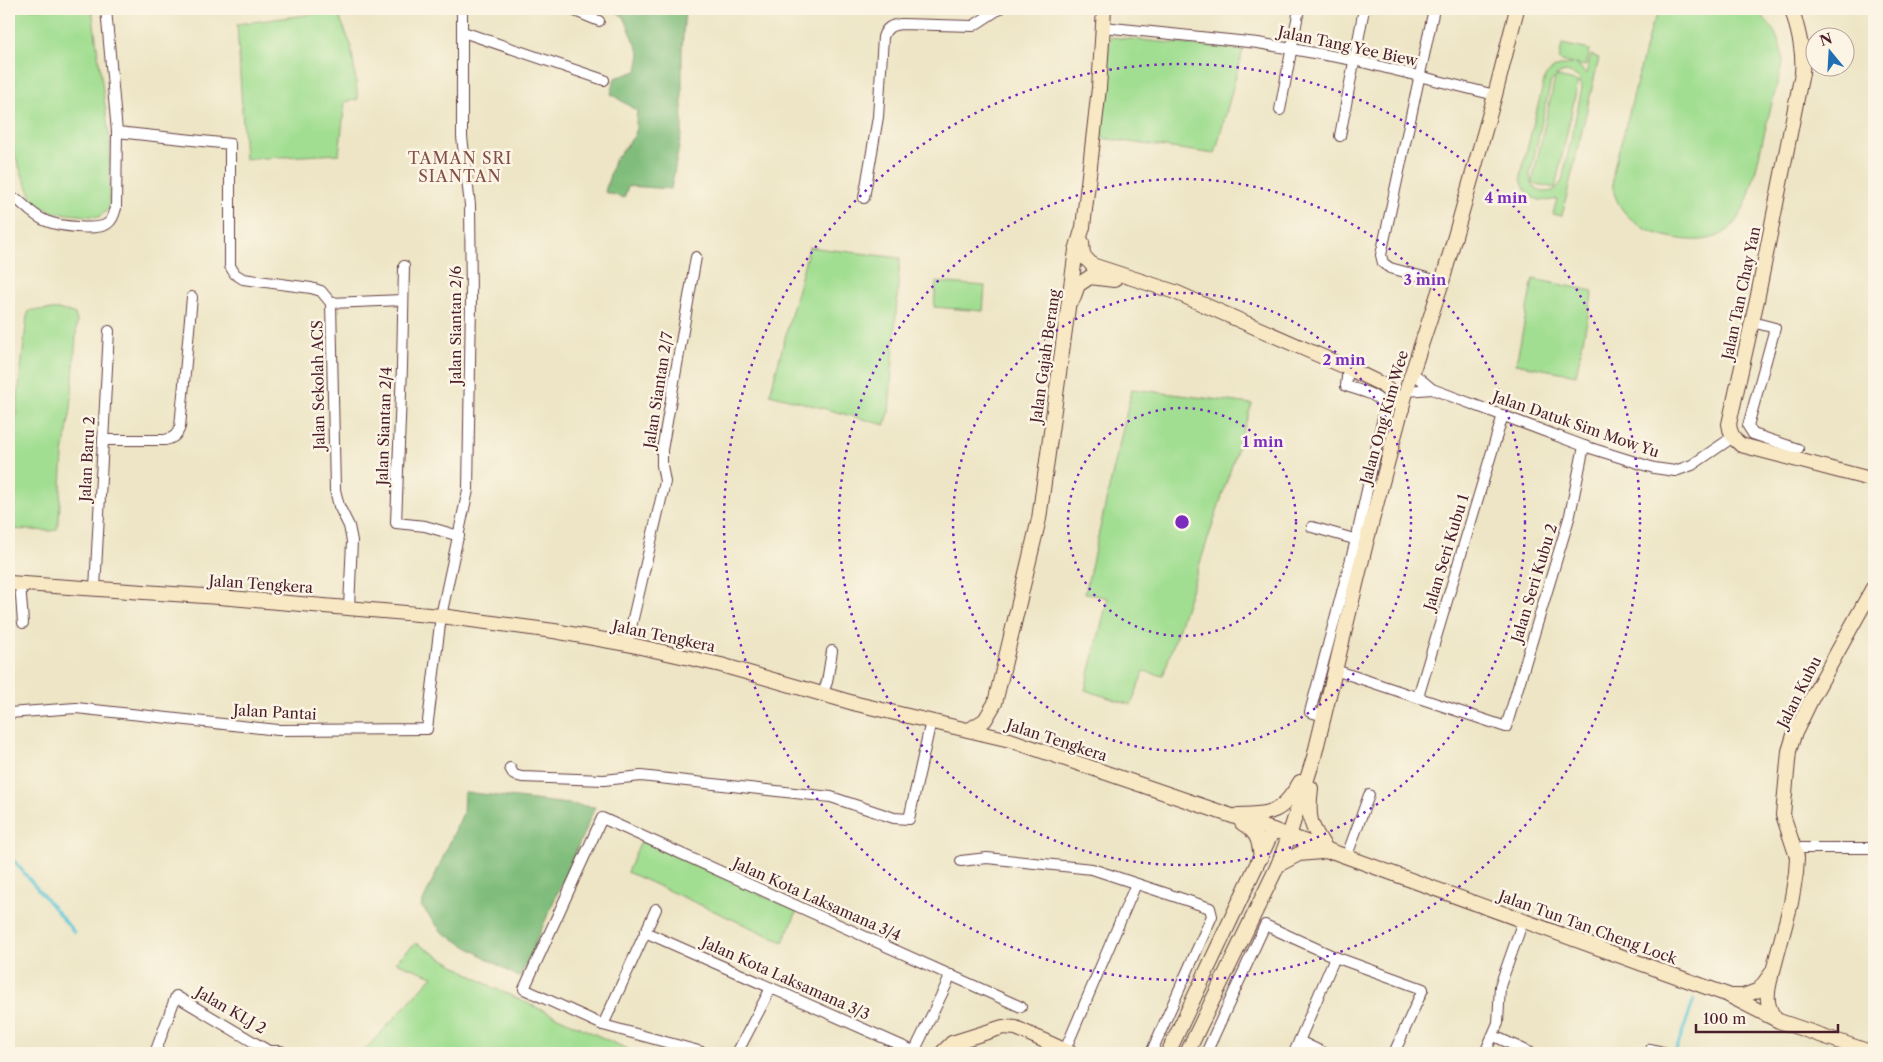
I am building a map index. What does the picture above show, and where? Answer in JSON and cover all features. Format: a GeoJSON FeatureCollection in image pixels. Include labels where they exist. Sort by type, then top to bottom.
{"type":"FeatureCollection","features":[{"type":"Feature","properties":{"kind":"main road","name":"Jalan Gajah Berang"},"geometry":{"type":"LineString","coordinates":[[1010,740],[998,728],[995,718],[995,703],[1039,519],[1076,250],[1083,227],[1099,88],[1104,9]]}},
{"type":"Feature","properties":{"kind":"main road","name":"Jalan Ong Kim Wee"},"geometry":{"type":"LineString","coordinates":[[1187,1053],[1278,865],[1314,757],[1335,670],[1361,541],[1412,372],[1442,282],[1495,95],[1517,9]]}},
{"type":"Feature","properties":{"kind":"main road","name":"Jalan Tan Chay Yan"},"geometry":{"type":"LineString","coordinates":[[1733,437],[1729,424],[1752,322],[1802,73],[1801,41],[1792,9]]}},
{"type":"Feature","properties":{"kind":"main road"},"geometry":{"type":"LineString","coordinates":[[1083,227],[1082,255],[1092,265],[1175,292],[1348,368],[1386,388],[1396,397],[1402,409]]}},
{"type":"Feature","properties":{"kind":"main road"},"geometry":{"type":"LineString","coordinates":[[1067,321],[1075,292],[1082,281],[1090,277],[1112,280],[1134,279]]}},
{"type":"Feature","properties":{"kind":"main road"},"geometry":{"type":"LineString","coordinates":[[1733,437],[1741,445],[1874,480]]}},
{"type":"Feature","properties":{"kind":"main road","name":"Jalan Tengkera"},"geometry":{"type":"LineString","coordinates":[[14,583],[349,607],[441,616],[554,631],[627,644],[721,665],[822,695],[1010,740],[1289,836]]}},
{"type":"Feature","properties":{"kind":"main road","name":"Jalan Kubu"},"geometry":{"type":"LineString","coordinates":[[1728,995],[1744,996],[1752,994],[1764,985],[1773,971],[1796,874],[1797,857],[1785,822],[1783,807],[1789,751],[1794,735],[1813,696],[1874,586]]}},
{"type":"Feature","properties":{"kind":"main road","name":"Jalan Gajah Berang"},"geometry":{"type":"LineString","coordinates":[[969,730],[985,720],[995,703]]}},
{"type":"Feature","properties":{"kind":"main road"},"geometry":{"type":"LineString","coordinates":[[1228,815],[1258,814],[1281,808],[1293,795],[1314,757]]}},
{"type":"Feature","properties":{"kind":"main road"},"geometry":{"type":"LineString","coordinates":[[1314,757],[1308,811],[1314,831],[1328,852]]}},
{"type":"Feature","properties":{"kind":"main road"},"geometry":{"type":"LineString","coordinates":[[1228,815],[1252,829],[1260,846],[1261,858]]}},
{"type":"Feature","properties":{"kind":"main road"},"geometry":{"type":"LineString","coordinates":[[1168,1053],[1273,830]]}},
{"type":"Feature","properties":{"kind":"main road","name":"Jalan Tun Tan Cheng Lock"},"geometry":{"type":"LineString","coordinates":[[1289,836],[1328,852],[1728,995],[1775,1018],[1873,1053]]}},
{"type":"Feature","properties":{"kind":"main road"},"geometry":{"type":"LineString","coordinates":[[1278,865],[1298,854],[1328,852]]}},
{"type":"Feature","properties":{"kind":"main road"},"geometry":{"type":"LineString","coordinates":[[1773,971],[1768,1001],[1769,1008],[1775,1018]]}},
{"type":"Feature","properties":{"kind":"main road"},"geometry":{"type":"LineString","coordinates":[[942,1053],[952,1043],[1003,1027],[1016,1028],[1068,1052]]}},
{"type":"Feature","properties":{"kind":"street"},"geometry":{"type":"LineString","coordinates":[[9,200],[18,200],[45,221],[61,225],[97,227],[107,224],[113,217],[116,208],[117,132],[106,9]]}},
{"type":"Feature","properties":{"kind":"street","name":"Jalan Siantan 2/6"},"geometry":{"type":"LineString","coordinates":[[441,616],[468,490],[471,300],[470,205],[462,137],[462,9]]}},
{"type":"Feature","properties":{"kind":"street"},"geometry":{"type":"LineString","coordinates":[[570,9],[599,21]]}},
{"type":"Feature","properties":{"kind":"street"},"geometry":{"type":"LineString","coordinates":[[864,198],[878,118],[883,37],[886,30],[893,25],[901,24],[974,26],[999,9]]}},
{"type":"Feature","properties":{"kind":"street"},"geometry":{"type":"LineString","coordinates":[[1280,110],[1299,9]]}},
{"type":"Feature","properties":{"kind":"street"},"geometry":{"type":"LineString","coordinates":[[1340,136],[1364,9]]}},
{"type":"Feature","properties":{"kind":"street"},"geometry":{"type":"LineString","coordinates":[[1434,9],[1381,255],[1383,263],[1390,268],[1442,282]]}},
{"type":"Feature","properties":{"kind":"street","name":"Jalan Tang Yee Biew"},"geometry":{"type":"LineString","coordinates":[[1103,27],[1258,42],[1354,60],[1495,95]]}},
{"type":"Feature","properties":{"kind":"street"},"geometry":{"type":"LineString","coordinates":[[463,32],[604,80]]}},
{"type":"Feature","properties":{"kind":"street","name":"Jalan Sekolah ACS"},"geometry":{"type":"LineString","coordinates":[[117,132],[230,144],[230,266],[235,274],[243,279],[312,288],[321,291],[331,302],[335,490],[338,506],[350,526],[352,541],[349,607]]}},
{"type":"Feature","properties":{"kind":"street","name":"Jalan Siantan 2/7"},"geometry":{"type":"LineString","coordinates":[[627,644],[666,482],[662,465],[662,450],[696,257]]}},
{"type":"Feature","properties":{"kind":"street","name":"Jalan Siantan 2/4"},"geometry":{"type":"LineString","coordinates":[[404,266],[396,523],[425,526],[459,536]]}},
{"type":"Feature","properties":{"kind":"street"},"geometry":{"type":"LineString","coordinates":[[103,440],[165,440],[172,439],[177,434],[180,428],[192,297]]}},
{"type":"Feature","properties":{"kind":"street"},"geometry":{"type":"LineString","coordinates":[[331,302],[402,300]]}},
{"type":"Feature","properties":{"kind":"street"},"geometry":{"type":"LineString","coordinates":[[1752,322],[1775,328],[1748,426],[1753,434],[1798,449]]}},
{"type":"Feature","properties":{"kind":"street","name":"Jalan Baru 2"},"geometry":{"type":"LineString","coordinates":[[95,588],[110,332]]}},
{"type":"Feature","properties":{"kind":"street"},"geometry":{"type":"LineString","coordinates":[[1324,716],[1310,712],[1361,541],[1385,408],[1382,401],[1376,396],[1346,386],[1348,368]]}},
{"type":"Feature","properties":{"kind":"street","name":"Jalan Datuk Sim Mow Yu"},"geometry":{"type":"LineString","coordinates":[[1412,372],[1432,389],[1584,446],[1654,468],[1675,471],[1692,465],[1733,437]]}},
{"type":"Feature","properties":{"kind":"street","name":"Jalan Datuk Sim Mow Yu"},"geometry":{"type":"LineString","coordinates":[[1407,391],[1432,389]]}},
{"type":"Feature","properties":{"kind":"street","name":"Jalan Seri Kubu 1"},"geometry":{"type":"LineString","coordinates":[[1418,697],[1503,415]]}},
{"type":"Feature","properties":{"kind":"street","name":"Jalan Seri Kubu 2"},"geometry":{"type":"LineString","coordinates":[[1418,697],[1506,727],[1570,515],[1584,446]]}},
{"type":"Feature","properties":{"kind":"street"},"geometry":{"type":"LineString","coordinates":[[1312,527],[1361,541]]}},
{"type":"Feature","properties":{"kind":"street"},"geometry":{"type":"LineString","coordinates":[[14,583],[23,624]]}},
{"type":"Feature","properties":{"kind":"street","name":"Jalan Pantai"},"geometry":{"type":"LineString","coordinates":[[9,713],[76,708],[278,730],[427,730],[441,616]]}},
{"type":"Feature","properties":{"kind":"street"},"geometry":{"type":"LineString","coordinates":[[822,695],[827,682],[832,651]]}},
{"type":"Feature","properties":{"kind":"street"},"geometry":{"type":"LineString","coordinates":[[1335,670],[1418,697]]}},
{"type":"Feature","properties":{"kind":"street"},"geometry":{"type":"LineString","coordinates":[[510,768],[514,775],[522,778],[604,780],[641,776],[831,797],[894,818],[909,819],[931,721]]}},
{"type":"Feature","properties":{"kind":"street"},"geometry":{"type":"LineString","coordinates":[[1346,858],[1369,795]]}},
{"type":"Feature","properties":{"kind":"street","name":"Jalan Kota Laksamana 3/4"},"geometry":{"type":"LineString","coordinates":[[603,1025],[524,989],[602,818],[1021,1007]]}},
{"type":"Feature","properties":{"kind":"street"},"geometry":{"type":"LineString","coordinates":[[1794,848],[1874,848]]}},
{"type":"Feature","properties":{"kind":"street"},"geometry":{"type":"LineString","coordinates":[[961,861],[987,858],[1092,869],[1210,908],[1212,916],[1151,1053]]}},
{"type":"Feature","properties":{"kind":"street"},"geometry":{"type":"LineString","coordinates":[[1068,1052],[1136,884]]}},
{"type":"Feature","properties":{"kind":"street"},"geometry":{"type":"LineString","coordinates":[[656,909],[603,1025],[706,1053]]}},
{"type":"Feature","properties":{"kind":"street"},"geometry":{"type":"LineString","coordinates":[[1485,1053],[1494,1036],[1500,1013],[1500,986],[1523,922]]}},
{"type":"Feature","properties":{"kind":"street"},"geometry":{"type":"LineString","coordinates":[[1206,1053],[1264,925],[1335,958],[1423,989],[1394,1053]]}},
{"type":"Feature","properties":{"kind":"street","name":"Jalan Kota Laksamana 3/3"},"geometry":{"type":"LineString","coordinates":[[645,932],[916,1052]]}},
{"type":"Feature","properties":{"kind":"street"},"geometry":{"type":"LineString","coordinates":[[1294,1053],[1335,958]]}},
{"type":"Feature","properties":{"kind":"street"},"geometry":{"type":"LineString","coordinates":[[916,1052],[951,976]]}},
{"type":"Feature","properties":{"kind":"street"},"geometry":{"type":"LineString","coordinates":[[738,1053],[771,988]]}},
{"type":"Feature","properties":{"kind":"street","name":"Jalan KLJ 2"},"geometry":{"type":"LineString","coordinates":[[155,1053],[176,996],[271,1052],[281,1051],[285,1053]]}},
{"type":"Feature","properties":{"kind":"street"},"geometry":{"type":"LineString","coordinates":[[1494,1036],[1531,1053]]}},
{"type":"Feature","properties":{"kind":"street"},"geometry":{"type":"LineString","coordinates":[[1299,1042],[1324,1053]]}},
{"type":"Feature","properties":{"kind":"street"},"geometry":{"type":"LineString","coordinates":[[1651,1049],[1667,1053]]}},
{"type":"Feature","properties":{"kind":"green space"},"geometry":{"type":"Polygon","coordinates":[[[9,9],[92,9],[110,142],[109,209],[99,217],[57,213],[36,205],[24,179],[9,140],[9,9]]]}},
{"type":"Feature","properties":{"kind":"green space"},"geometry":{"type":"Polygon","coordinates":[[[611,9],[685,9],[682,50],[682,131],[671,189],[628,186],[624,198],[605,192],[614,161],[635,135],[637,111],[611,94],[615,78],[637,71],[640,54],[624,17],[611,9]]]}},
{"type":"Feature","properties":{"kind":"green space"},"geometry":{"type":"Polygon","coordinates":[[[1664,9],[1755,9],[1775,32],[1782,54],[1783,62],[1755,175],[1742,212],[1728,230],[1720,235],[1702,240],[1664,236],[1641,226],[1623,210],[1618,203],[1613,188],[1616,160],[1651,26],[1660,11],[1664,9]]]}},
{"type":"Feature","properties":{"kind":"green space"},"geometry":{"type":"Polygon","coordinates":[[[337,11],[351,45],[358,99],[345,102],[339,154],[245,159],[237,24],[337,11]]]}},
{"type":"Feature","properties":{"kind":"green space"},"geometry":{"type":"Polygon","coordinates":[[[1110,37],[1243,50],[1215,154],[1101,138],[1110,37]]]}},
{"type":"Feature","properties":{"kind":"green space"},"geometry":{"type":"Polygon","coordinates":[[[1562,44],[1590,50],[1586,66],[1574,64],[1580,67],[1586,74],[1591,55],[1599,58],[1562,216],[1553,214],[1557,199],[1543,201],[1527,193],[1521,174],[1545,77],[1557,67],[1572,64],[1559,60],[1562,44]],[[1565,72],[1555,76],[1578,82],[1555,188],[1532,183],[1535,188],[1545,192],[1555,190],[1562,181],[1582,88],[1577,77],[1565,72]],[[1555,78],[1551,81],[1530,175],[1532,183],[1555,78]]]}},
{"type":"Feature","properties":{"kind":"green space"},"geometry":{"type":"Polygon","coordinates":[[[809,247],[900,258],[889,413],[885,425],[770,394],[809,247]]]}},
{"type":"Feature","properties":{"kind":"green space"},"geometry":{"type":"Polygon","coordinates":[[[1533,279],[1593,291],[1576,375],[1516,364],[1533,279]]]}},
{"type":"Feature","properties":{"kind":"green space"},"geometry":{"type":"Polygon","coordinates":[[[936,282],[985,286],[983,311],[934,307],[936,282]]]}},
{"type":"Feature","properties":{"kind":"green space"},"geometry":{"type":"Polygon","coordinates":[[[29,311],[65,311],[75,314],[77,321],[71,409],[63,454],[59,520],[57,529],[52,531],[9,529],[9,474],[27,317],[29,311]]]}},
{"type":"Feature","properties":{"kind":"green space"},"geometry":{"type":"Polygon","coordinates":[[[1132,389],[1252,404],[1163,676],[1144,671],[1131,705],[1085,690],[1108,598],[1085,593],[1132,389]]]}},
{"type":"Feature","properties":{"kind":"green space"},"geometry":{"type":"Polygon","coordinates":[[[464,792],[595,807],[520,978],[442,932],[421,906],[463,813],[464,792]]]}},
{"type":"Feature","properties":{"kind":"green space"},"geometry":{"type":"Polygon","coordinates":[[[641,841],[797,911],[783,942],[627,872],[641,841]]]}},
{"type":"Feature","properties":{"kind":"green space"},"geometry":{"type":"Polygon","coordinates":[[[416,943],[492,987],[636,1053],[362,1053],[433,976],[395,962],[416,943]]]}},
{"type":"Feature","properties":{"kind":"waterway"},"geometry":{"type":"LineString","coordinates":[[9,855],[74,932]]}},
{"type":"Feature","properties":{"kind":"waterway"},"geometry":{"type":"LineString","coordinates":[[1675,1053],[1694,1000]]}},
{"type":"Feature","properties":{"kind":"district","name":"TAMAN SRI SIANTAN"},"geometry":{"type":"Point","coordinates":[460,167]}}]}
